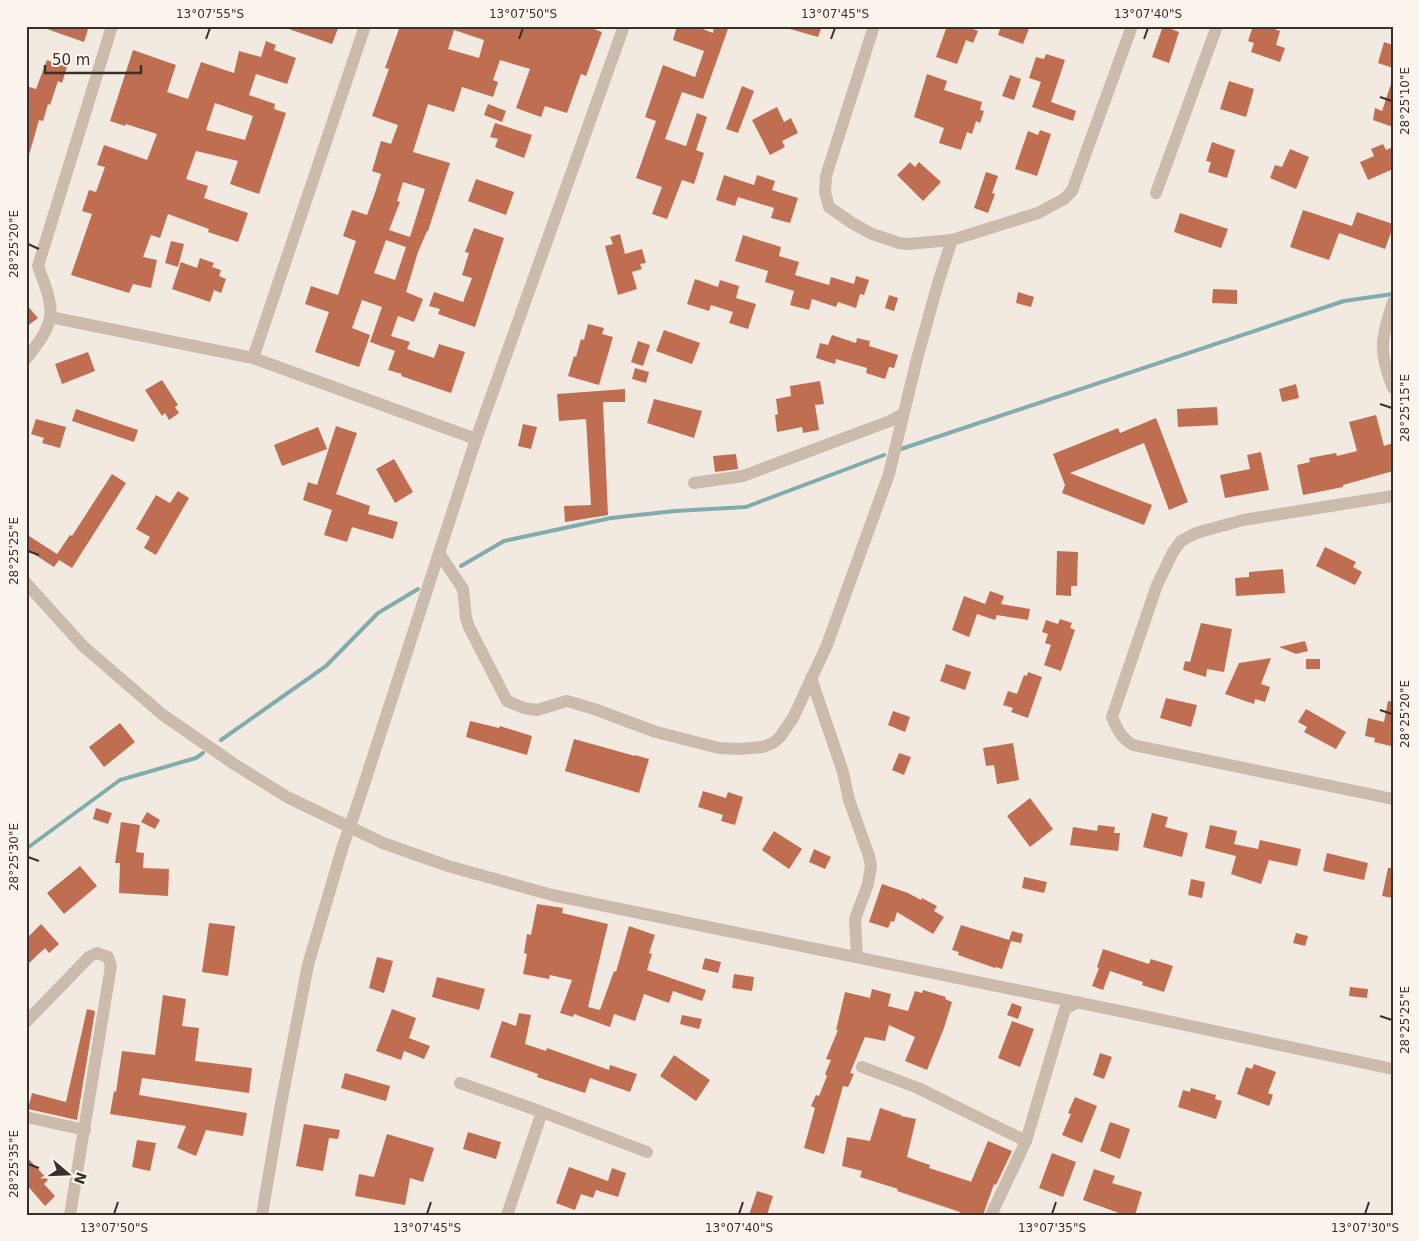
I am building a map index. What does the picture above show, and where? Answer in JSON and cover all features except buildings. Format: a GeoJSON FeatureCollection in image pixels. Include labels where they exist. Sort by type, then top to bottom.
{"type":"FeatureCollection","features":[{"type":"Feature","properties":{"kind":"street"},"geometry":{"type":"LineString","coordinates":[[26,358],[41,338],[50,317],[48,295],[38,266],[112,26]]}},
{"type":"Feature","properties":{"kind":"street"},"geometry":{"type":"LineString","coordinates":[[253,358],[365,26]]}},
{"type":"Feature","properties":{"kind":"street"},"geometry":{"type":"LineString","coordinates":[[262,1215],[308,965],[342,849],[476,439],[624,26]]}},
{"type":"Feature","properties":{"kind":"street"},"geometry":{"type":"LineString","coordinates":[[874,26],[826,176],[825,192],[829,207],[852,223],[872,234],[908,244],[952,240],[1038,213],[1064,199],[1072,191],[1132,26]]}},
{"type":"Feature","properties":{"kind":"street"},"geometry":{"type":"LineString","coordinates":[[1156,193],[1217,26]]}},
{"type":"Feature","properties":{"kind":"street"},"geometry":{"type":"LineString","coordinates":[[439,553],[463,589],[469,627],[507,701],[524,708],[537,710],[567,701],[656,732],[705,745],[732,749],[762,747],[780,737],[793,718],[826,645],[846,596],[889,474],[938,283],[952,240]]}},
{"type":"Feature","properties":{"kind":"street"},"geometry":{"type":"LineString","coordinates":[[1393,302],[1382,346],[1384,367],[1393,388]]}},
{"type":"Feature","properties":{"kind":"street"},"geometry":{"type":"LineString","coordinates":[[50,317],[253,358],[476,439]]}},
{"type":"Feature","properties":{"kind":"street"},"geometry":{"type":"LineString","coordinates":[[694,483],[743,476],[890,421],[903,414]]}},
{"type":"Feature","properties":{"kind":"street"},"geometry":{"type":"LineString","coordinates":[[1393,496],[1243,520],[1196,534],[1181,541],[1173,552],[1157,585],[1112,717],[1119,734],[1125,741],[1133,745],[1393,800]]}},
{"type":"Feature","properties":{"kind":"street"},"geometry":{"type":"LineString","coordinates":[[26,583],[83,646],[163,715],[234,764],[287,797],[383,842],[448,866],[552,895],[1078,1002],[1393,1069]]}},
{"type":"Feature","properties":{"kind":"street"},"geometry":{"type":"LineString","coordinates":[[811,678],[842,772],[849,800],[870,856],[871,866],[868,884],[856,920],[857,957]]}},
{"type":"Feature","properties":{"kind":"street"},"geometry":{"type":"LineString","coordinates":[[26,1022],[90,957],[97,954],[108,957],[111,966],[70,1215]]}},
{"type":"Feature","properties":{"kind":"street"},"geometry":{"type":"LineString","coordinates":[[991,1215],[1026,1141],[1065,1009],[1078,1002]]}},
{"type":"Feature","properties":{"kind":"street"},"geometry":{"type":"LineString","coordinates":[[862,1067],[918,1088],[1026,1141]]}},
{"type":"Feature","properties":{"kind":"street"},"geometry":{"type":"LineString","coordinates":[[460,1083],[648,1152]]}},
{"type":"Feature","properties":{"kind":"street"},"geometry":{"type":"LineString","coordinates":[[507,1215],[542,1112]]}},
{"type":"Feature","properties":{"kind":"street"},"geometry":{"type":"LineString","coordinates":[[26,1117],[85,1130]]}},
{"type":"Feature","properties":{"kind":"waterway"},"geometry":{"type":"LineString","coordinates":[[901,449],[1344,301],[1393,294]]}},
{"type":"Feature","properties":{"kind":"waterway"},"geometry":{"type":"LineString","coordinates":[[461,566],[504,541],[611,518],[675,511],[746,507],[884,455]]}},
{"type":"Feature","properties":{"kind":"waterway"},"geometry":{"type":"LineString","coordinates":[[221,740],[326,666],[378,613],[418,589]]}},
{"type":"Feature","properties":{"kind":"waterway"},"geometry":{"type":"LineString","coordinates":[[26,849],[120,780],[196,758],[203,753]]}}]}
